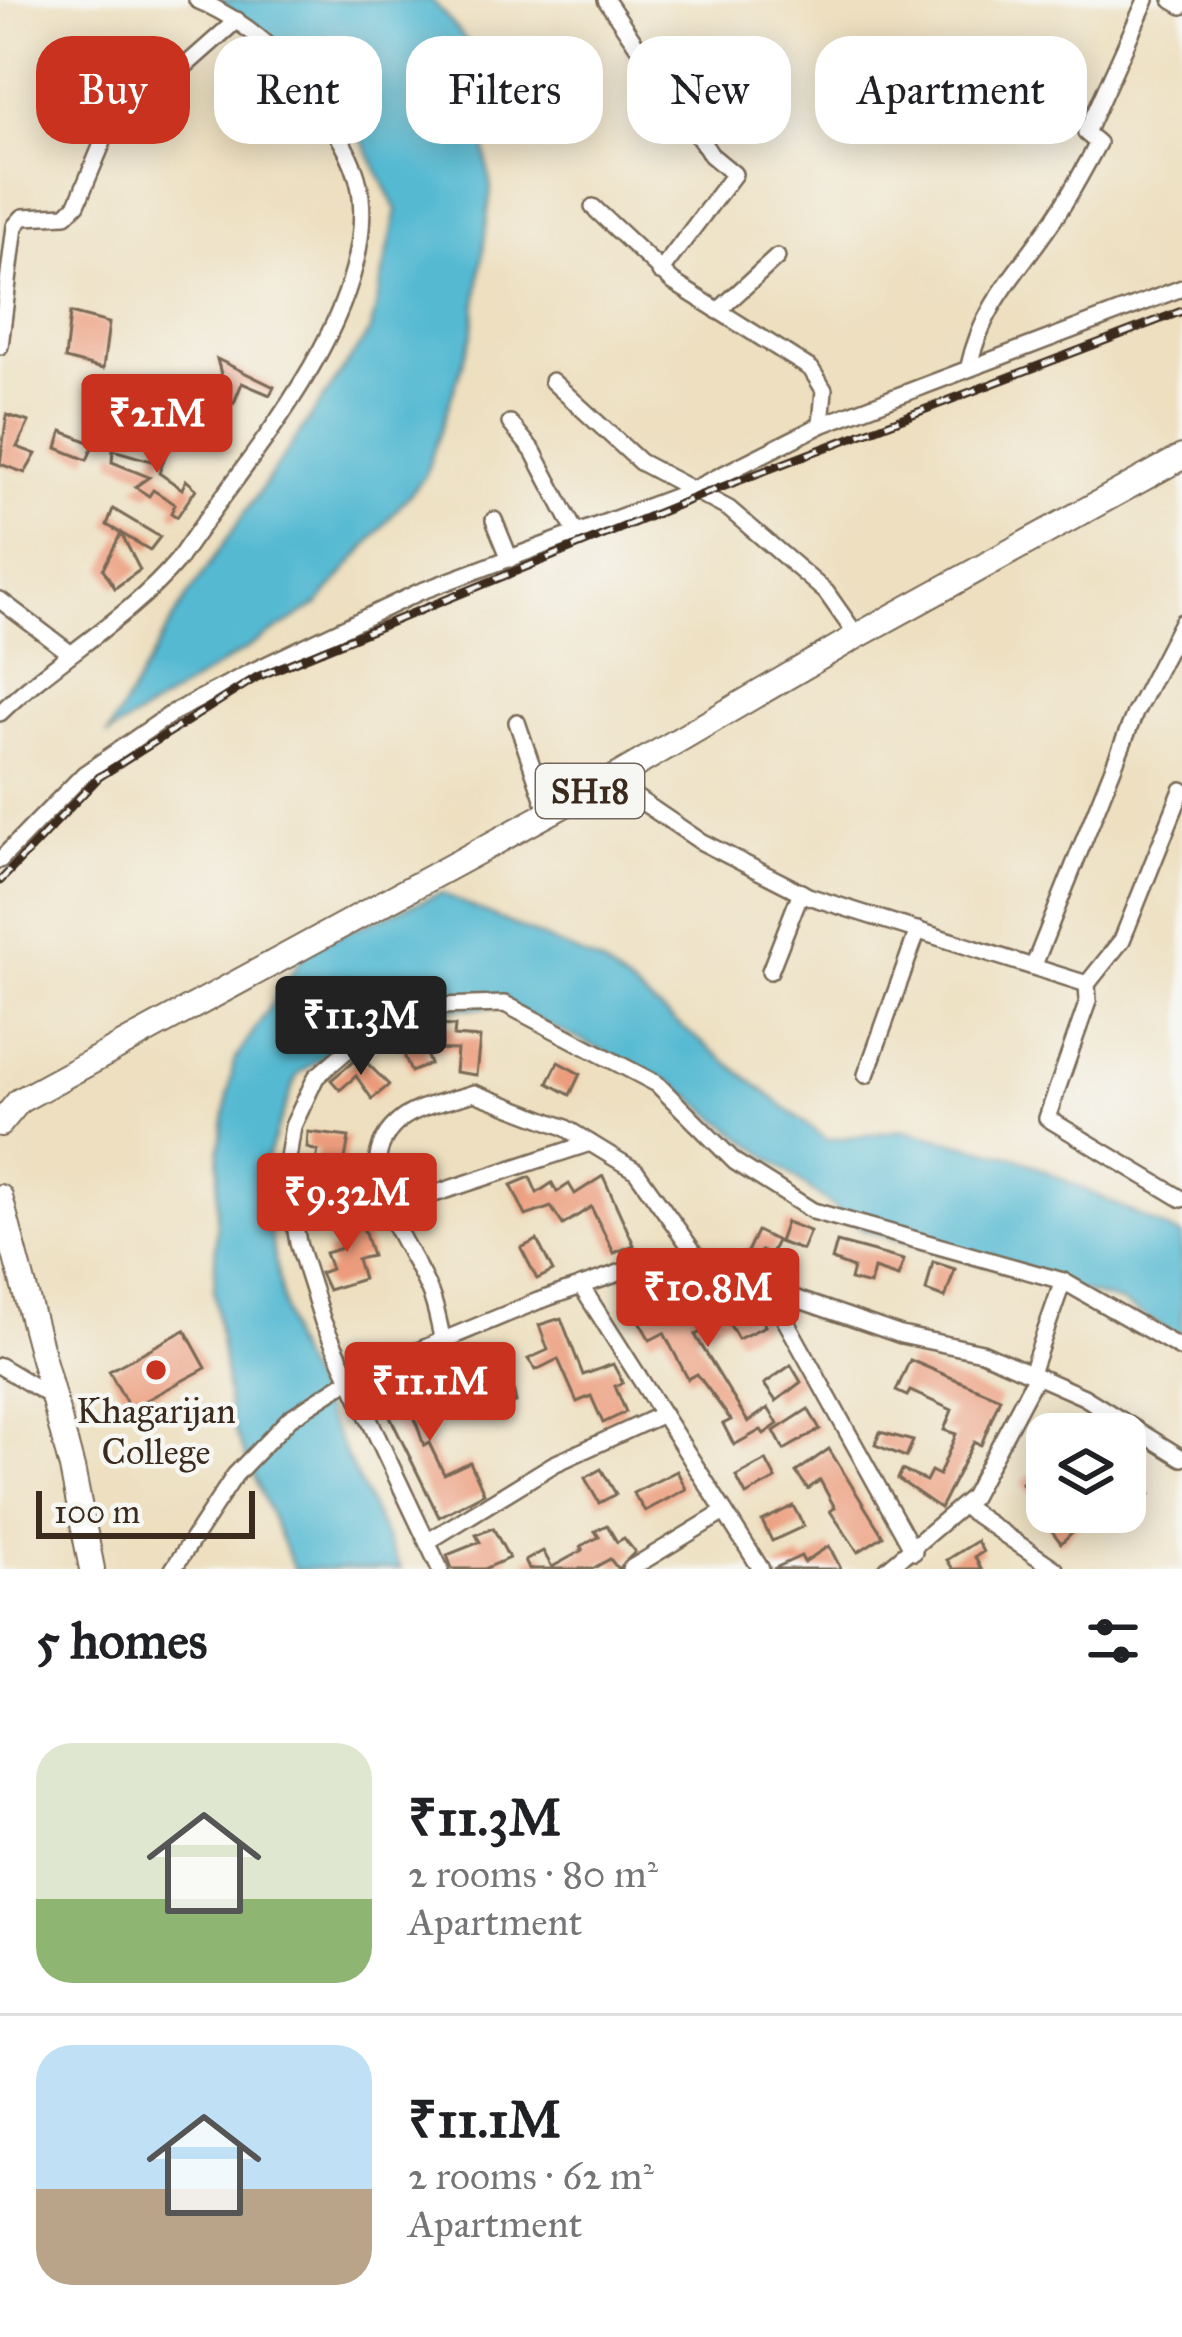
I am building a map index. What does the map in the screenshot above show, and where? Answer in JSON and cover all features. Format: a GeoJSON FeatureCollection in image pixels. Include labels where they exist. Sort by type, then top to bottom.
{"type":"FeatureCollection","features":[{"type":"Feature","properties":{"kind":"main road","name":"SH18"},"geometry":{"type":"LineString","coordinates":[[0,1124],[19,1101],[610,781],[857,636],[1182,457]]}},
{"type":"Feature","properties":{"kind":"main road"},"geometry":{"type":"LineString","coordinates":[[0,1197],[54,1399],[92,1569]]}},
{"type":"Feature","properties":{"kind":"street"},"geometry":{"type":"LineString","coordinates":[[0,713],[157,585],[178,560],[315,365],[347,285],[360,232],[361,196],[348,151],[289,66],[237,20],[196,0]]}},
{"type":"Feature","properties":{"kind":"street"},"geometry":{"type":"LineString","coordinates":[[606,0],[711,155],[734,174],[660,272]]}},
{"type":"Feature","properties":{"kind":"street"},"geometry":{"type":"LineString","coordinates":[[969,366],[992,302],[1051,225],[1098,143],[1086,133],[1146,0]]}},
{"type":"Feature","properties":{"kind":"street"},"geometry":{"type":"LineString","coordinates":[[1172,0],[1182,6]]}},
{"type":"Feature","properties":{"kind":"street"},"geometry":{"type":"LineString","coordinates":[[0,346],[16,226],[22,217],[67,215],[105,137],[237,20]]}},
{"type":"Feature","properties":{"kind":"street"},"geometry":{"type":"LineString","coordinates":[[592,207],[660,272],[811,369],[824,390],[820,425]]}},
{"type":"Feature","properties":{"kind":"street"},"geometry":{"type":"LineString","coordinates":[[718,311],[777,257]]}},
{"type":"Feature","properties":{"kind":"street"},"geometry":{"type":"LineString","coordinates":[[2,850],[30,834],[84,774],[174,712],[419,592],[578,537],[690,491],[820,425],[1182,288]]}},
{"type":"Feature","properties":{"kind":"street"},"geometry":{"type":"LineString","coordinates":[[551,381],[640,462],[729,509],[826,592],[857,636]]}},
{"type":"Feature","properties":{"kind":"street"},"geometry":{"type":"LineString","coordinates":[[511,423],[533,451],[578,537]]}},
{"type":"Feature","properties":{"kind":"street"},"geometry":{"type":"LineString","coordinates":[[494,520],[510,559]]}},
{"type":"Feature","properties":{"kind":"street"},"geometry":{"type":"LineString","coordinates":[[0,600],[70,653]]}},
{"type":"Feature","properties":{"kind":"street"},"geometry":{"type":"LineString","coordinates":[[1034,965],[1135,713],[1182,622]]}},
{"type":"Feature","properties":{"kind":"street"},"geometry":{"type":"LineString","coordinates":[[518,722],[548,813]]}},
{"type":"Feature","properties":{"kind":"street"},"geometry":{"type":"LineString","coordinates":[[610,781],[700,841],[801,892],[1087,984]]}},
{"type":"Feature","properties":{"kind":"street"},"geometry":{"type":"LineString","coordinates":[[1182,790],[1122,940],[1087,984],[1088,1001],[1047,1118],[1182,1199]]}},
{"type":"Feature","properties":{"kind":"street"},"geometry":{"type":"LineString","coordinates":[[1160,844],[1182,846]]}},
{"type":"Feature","properties":{"kind":"street"},"geometry":{"type":"LineString","coordinates":[[770,971],[801,892]]}},
{"type":"Feature","properties":{"kind":"street"},"geometry":{"type":"LineString","coordinates":[[866,1075],[918,930]]}},
{"type":"Feature","properties":{"kind":"street"},"geometry":{"type":"LineString","coordinates":[[440,1569],[323,1322],[298,1243],[286,1171],[293,1126],[316,1077],[352,1046],[438,1006],[505,1004],[540,1018],[657,1084],[736,1162],[813,1211],[1063,1281],[1182,1349]]}},
{"type":"Feature","properties":{"kind":"street"},"geometry":{"type":"LineString","coordinates":[[443,1341],[430,1292],[388,1209],[377,1176],[384,1140],[404,1118],[474,1093],[564,1127],[636,1171],[696,1255],[768,1289],[901,1335],[982,1352],[1084,1397],[1182,1458]]}},
{"type":"Feature","properties":{"kind":"street"},"geometry":{"type":"LineString","coordinates":[[388,1209],[590,1143]]}},
{"type":"Feature","properties":{"kind":"street"},"geometry":{"type":"LineString","coordinates":[[178,1567],[236,1475],[290,1418],[352,1378],[580,1286],[639,1266],[696,1255]]}},
{"type":"Feature","properties":{"kind":"street"},"geometry":{"type":"LineString","coordinates":[[887,1569],[914,1552],[963,1506],[1034,1374],[1063,1281]]}},
{"type":"Feature","properties":{"kind":"street"},"geometry":{"type":"LineString","coordinates":[[580,1286],[760,1569]]}},
{"type":"Feature","properties":{"kind":"street"},"geometry":{"type":"LineString","coordinates":[[768,1289],[914,1552]]}},
{"type":"Feature","properties":{"kind":"street"},"geometry":{"type":"LineString","coordinates":[[0,1366],[54,1399]]}},
{"type":"Feature","properties":{"kind":"street"},"geometry":{"type":"LineString","coordinates":[[427,1542],[554,1464],[663,1414]]}},
{"type":"Feature","properties":{"kind":"street"},"geometry":{"type":"LineString","coordinates":[[963,1506],[1055,1569]]}},
{"type":"Feature","properties":{"kind":"street"},"geometry":{"type":"LineString","coordinates":[[630,1569],[724,1512]]}},
{"type":"Feature","properties":{"kind":"water"},"geometry":{"type":"Polygon","coordinates":[[[217,0],[432,0],[462,36],[406,36],[406,144],[484,144],[491,189],[472,336],[425,476],[318,604],[107,736],[179,609],[371,329],[397,210],[364,144],[382,144],[382,36],[263,36],[217,0]]]}},
{"type":"Feature","properties":{"kind":"water"},"geometry":{"type":"Polygon","coordinates":[[[441,893],[600,963],[827,1140],[904,1130],[1018,1158],[1182,1236],[1182,1338],[1120,1302],[863,1230],[672,1083],[507,1006],[384,1013],[297,1075],[260,1177],[290,1341],[401,1569],[294,1569],[231,1422],[214,1292],[219,1149],[234,1061],[309,947],[441,893]]]}},
{"type":"Feature","properties":{"kind":"building"},"geometry":{"type":"Polygon","coordinates":[[[70,313],[109,323],[103,369],[65,359],[70,313]]]}},
{"type":"Feature","properties":{"kind":"building"},"geometry":{"type":"Polygon","coordinates":[[[217,359],[274,387],[270,395],[242,383],[234,403],[212,395],[221,374],[217,359]]]}},
{"type":"Feature","properties":{"kind":"building"},"geometry":{"type":"Polygon","coordinates":[[[7,415],[29,422],[17,447],[36,454],[25,473],[0,464],[7,415]]]}},
{"type":"Feature","properties":{"kind":"building"},"geometry":{"type":"Polygon","coordinates":[[[62,431],[94,444],[87,460],[57,448],[62,431]]]}},
{"type":"Feature","properties":{"kind":"building"},"geometry":{"type":"Polygon","coordinates":[[[165,432],[173,435],[159,473],[182,489],[186,480],[196,489],[177,517],[171,513],[175,504],[153,490],[149,496],[135,487],[149,477],[112,462],[113,450],[151,461],[165,432]]]}},
{"type":"Feature","properties":{"kind":"building"},"geometry":{"type":"Polygon","coordinates":[[[113,509],[160,537],[150,550],[107,525],[113,509]]]}},
{"type":"Feature","properties":{"kind":"building"},"geometry":{"type":"Polygon","coordinates":[[[121,533],[140,570],[115,588],[103,569],[121,533]]]}},
{"type":"Feature","properties":{"kind":"building"},"geometry":{"type":"Polygon","coordinates":[[[433,1025],[455,1026],[454,1036],[480,1038],[476,1075],[455,1072],[457,1050],[424,1049],[430,1064],[411,1072],[401,1047],[395,1046],[432,1034],[433,1025]]]}},
{"type":"Feature","properties":{"kind":"building"},"geometry":{"type":"Polygon","coordinates":[[[360,1056],[389,1085],[372,1099],[356,1076],[340,1090],[331,1080],[360,1056]]]}},
{"type":"Feature","properties":{"kind":"building"},"geometry":{"type":"Polygon","coordinates":[[[558,1062],[580,1074],[570,1095],[548,1083],[558,1062]]]}},
{"type":"Feature","properties":{"kind":"building"},"geometry":{"type":"Polygon","coordinates":[[[308,1132],[349,1137],[340,1186],[325,1183],[327,1173],[314,1170],[318,1151],[307,1148],[308,1132]]]}},
{"type":"Feature","properties":{"kind":"building"},"geometry":{"type":"Polygon","coordinates":[[[603,1176],[634,1245],[614,1253],[591,1207],[563,1225],[551,1207],[526,1216],[511,1185],[530,1177],[537,1193],[552,1183],[557,1192],[569,1184],[575,1194],[603,1176]]]}},
{"type":"Feature","properties":{"kind":"building"},"geometry":{"type":"Polygon","coordinates":[[[360,1217],[372,1256],[357,1259],[363,1279],[328,1290],[320,1273],[331,1269],[325,1253],[342,1248],[333,1225],[360,1217]]]}},
{"type":"Feature","properties":{"kind":"building"},"geometry":{"type":"Polygon","coordinates":[[[786,1222],[810,1231],[802,1250],[779,1242],[786,1222]]]}},
{"type":"Feature","properties":{"kind":"building"},"geometry":{"type":"Polygon","coordinates":[[[757,1231],[777,1241],[770,1255],[761,1251],[756,1261],[745,1256],[757,1231]]]}},
{"type":"Feature","properties":{"kind":"building"},"geometry":{"type":"Polygon","coordinates":[[[537,1240],[553,1271],[537,1279],[521,1248],[537,1240]]]}},
{"type":"Feature","properties":{"kind":"building"},"geometry":{"type":"Polygon","coordinates":[[[837,1242],[904,1260],[898,1277],[874,1269],[870,1285],[850,1280],[853,1268],[832,1260],[837,1242]]]}},
{"type":"Feature","properties":{"kind":"building"},"geometry":{"type":"Polygon","coordinates":[[[933,1262],[955,1269],[945,1298],[926,1291],[933,1262]]]}},
{"type":"Feature","properties":{"kind":"building"},"geometry":{"type":"Polygon","coordinates":[[[688,1283],[695,1293],[705,1289],[714,1309],[736,1297],[748,1320],[759,1314],[765,1326],[738,1339],[727,1320],[695,1335],[748,1422],[768,1408],[778,1424],[764,1434],[761,1430],[734,1445],[723,1424],[731,1420],[697,1374],[688,1379],[664,1333],[650,1340],[639,1321],[682,1301],[673,1287],[688,1283]]]}},
{"type":"Feature","properties":{"kind":"building"},"geometry":{"type":"Polygon","coordinates":[[[561,1318],[583,1375],[613,1364],[623,1383],[615,1386],[626,1412],[603,1423],[591,1396],[577,1402],[558,1359],[536,1370],[528,1359],[548,1350],[539,1325],[561,1318]]]}},
{"type":"Feature","properties":{"kind":"building"},"geometry":{"type":"Polygon","coordinates":[[[185,1330],[206,1368],[130,1409],[109,1371],[185,1330]]]}},
{"type":"Feature","properties":{"kind":"building"},"geometry":{"type":"Polygon","coordinates":[[[910,1360],[1000,1398],[981,1445],[974,1442],[940,1508],[898,1479],[902,1470],[926,1481],[931,1471],[939,1475],[956,1434],[944,1430],[952,1410],[910,1391],[907,1396],[896,1391],[910,1360]]]}},
{"type":"Feature","properties":{"kind":"building"},"geometry":{"type":"Polygon","coordinates":[[[791,1365],[801,1382],[776,1401],[764,1384],[791,1365]]]}},
{"type":"Feature","properties":{"kind":"building"},"geometry":{"type":"Polygon","coordinates":[[[452,1376],[454,1388],[446,1390],[452,1400],[435,1409],[433,1403],[411,1407],[424,1446],[429,1443],[444,1474],[470,1462],[484,1493],[439,1517],[377,1390],[452,1376]]]}},
{"type":"Feature","properties":{"kind":"building"},"geometry":{"type":"Polygon","coordinates":[[[513,1388],[516,1402],[488,1409],[483,1392],[513,1388]]]}},
{"type":"Feature","properties":{"kind":"building"},"geometry":{"type":"Polygon","coordinates":[[[808,1409],[820,1429],[784,1450],[774,1431],[808,1409]]]}},
{"type":"Feature","properties":{"kind":"building"},"geometry":{"type":"Polygon","coordinates":[[[880,1432],[913,1441],[906,1457],[875,1445],[880,1432]]]}},
{"type":"Feature","properties":{"kind":"building"},"geometry":{"type":"Polygon","coordinates":[[[829,1449],[883,1536],[858,1552],[830,1511],[835,1508],[820,1480],[808,1489],[796,1472],[829,1449]]]}},
{"type":"Feature","properties":{"kind":"building"},"geometry":{"type":"Polygon","coordinates":[[[766,1460],[776,1479],[746,1495],[736,1476],[766,1460]]]}},
{"type":"Feature","properties":{"kind":"building"},"geometry":{"type":"Polygon","coordinates":[[[601,1469],[616,1494],[599,1503],[585,1478],[601,1469]]]}},
{"type":"Feature","properties":{"kind":"building"},"geometry":{"type":"Polygon","coordinates":[[[677,1471],[686,1489],[645,1511],[633,1493],[677,1471]]]}},
{"type":"Feature","properties":{"kind":"building"},"geometry":{"type":"Polygon","coordinates":[[[793,1506],[804,1526],[772,1541],[762,1521],[793,1506]]]}},
{"type":"Feature","properties":{"kind":"building"},"geometry":{"type":"Polygon","coordinates":[[[607,1525],[617,1542],[624,1538],[635,1552],[618,1569],[610,1559],[592,1569],[529,1569],[525,1561],[543,1551],[552,1567],[583,1550],[581,1546],[599,1537],[595,1531],[607,1525]]]}},
{"type":"Feature","properties":{"kind":"building"},"geometry":{"type":"Polygon","coordinates":[[[493,1528],[509,1558],[484,1569],[452,1569],[447,1555],[480,1542],[476,1535],[493,1528]]]}},
{"type":"Feature","properties":{"kind":"building"},"geometry":{"type":"Polygon","coordinates":[[[977,1541],[983,1552],[975,1557],[981,1569],[953,1569],[947,1560],[977,1541]]]}},
{"type":"Feature","properties":{"kind":"building"},"geometry":{"type":"Polygon","coordinates":[[[829,1546],[841,1569],[773,1569],[801,1556],[804,1562],[829,1546]]]}},
{"type":"Feature","properties":{"kind":"railway"},"geometry":{"type":"LineString","coordinates":[[0,881],[99,777],[257,677],[704,494],[1182,311]]}},
{"type":"Feature","properties":{"kind":"place","name":"Khagarijan College"},"geometry":{"type":"Point","coordinates":[156,1370]}}]}
